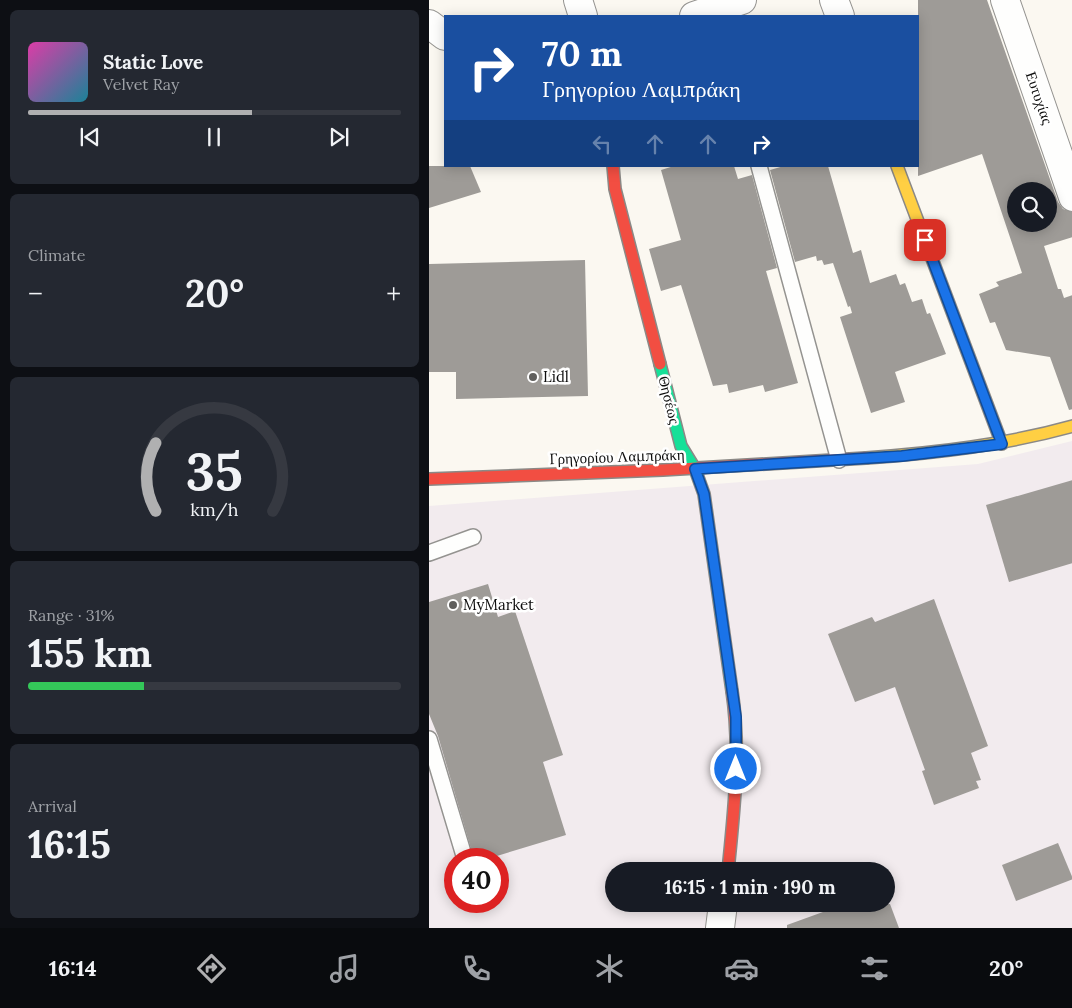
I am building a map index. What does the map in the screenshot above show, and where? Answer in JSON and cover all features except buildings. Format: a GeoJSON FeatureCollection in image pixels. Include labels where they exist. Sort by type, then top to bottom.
{"type":"FeatureCollection","features":[{"type":"Feature","properties":{"kind":"street"},"geometry":{"type":"LineString","coordinates":[[578,0],[583,15]]}},
{"type":"Feature","properties":{"kind":"street"},"geometry":{"type":"LineString","coordinates":[[697,15],[742,0]]}},
{"type":"Feature","properties":{"kind":"street"},"geometry":{"type":"LineString","coordinates":[[834,0],[840,15]]}},
{"type":"Feature","properties":{"kind":"street","name":"Ευτυχίας"},"geometry":{"type":"LineString","coordinates":[[1005,0],[1072,197]]}},
{"type":"Feature","properties":{"kind":"street"},"geometry":{"type":"LineString","coordinates":[[429,24],[444,35]]}},
{"type":"Feature","properties":{"kind":"street","name":"Θησέως"},"geometry":{"type":"LineString","coordinates":[[613,167],[615,189],[681,446],[695,469],[704,494],[736,717],[736,786],[729,862]]}},
{"type":"Feature","properties":{"kind":"street"},"geometry":{"type":"LineString","coordinates":[[897,167],[1002,444]]}},
{"type":"Feature","properties":{"kind":"street","name":"Γρηγορίου Λαμπράκη"},"geometry":{"type":"LineString","coordinates":[[429,478],[695,469],[902,456],[1002,444],[1072,426]]}},
{"type":"Feature","properties":{"kind":"street"},"geometry":{"type":"LineString","coordinates":[[720,928],[722,912]]}},
{"type":"Feature","properties":{"kind":"lane"},"geometry":{"type":"LineString","coordinates":[[759,167],[839,460]]}},
{"type":"Feature","properties":{"kind":"lane"},"geometry":{"type":"LineString","coordinates":[[429,553],[473,537]]}},
{"type":"Feature","properties":{"kind":"lane"},"geometry":{"type":"LineString","coordinates":[[429,739],[462,848]]}},
{"type":"Feature","properties":{"kind":"shaded area"},"geometry":{"type":"Polygon","coordinates":[[[1072,441],[1072,928],[429,928],[429,506],[978,464],[1072,441]]]}},
{"type":"Feature","properties":{"kind":"traffic: fast"},"geometry":{"type":"LineString","coordinates":[[660,364],[681,446],[695,469],[704,494],[732,691]]}},
{"type":"Feature","properties":{"kind":"traffic: slow"},"geometry":{"type":"LineString","coordinates":[[897,167],[1002,444]]}},
{"type":"Feature","properties":{"kind":"traffic: slow"},"geometry":{"type":"LineString","coordinates":[[866,458],[918,454],[996,443],[1073,426]]}},
{"type":"Feature","properties":{"kind":"traffic: jam"},"geometry":{"type":"LineString","coordinates":[[613,167],[615,189],[660,364]]}},
{"type":"Feature","properties":{"kind":"traffic: jam"},"geometry":{"type":"LineString","coordinates":[[429,479],[663,470],[866,458]]}},
{"type":"Feature","properties":{"kind":"traffic: jam"},"geometry":{"type":"LineString","coordinates":[[729,862],[736,758],[735,714],[732,691]]}},
{"type":"Feature","properties":{"kind":"place","name":"Lidl"},"geometry":{"type":"Point","coordinates":[533,377]}},
{"type":"Feature","properties":{"kind":"place","name":"MyMarket"},"geometry":{"type":"Point","coordinates":[453,605]}},
{"type":"Feature","properties":{"kind":"route"},"geometry":{"type":"LineString","coordinates":[[736,769],[736,717],[704,494],[695,469],[902,456],[1002,444],[925,240]]}}]}
